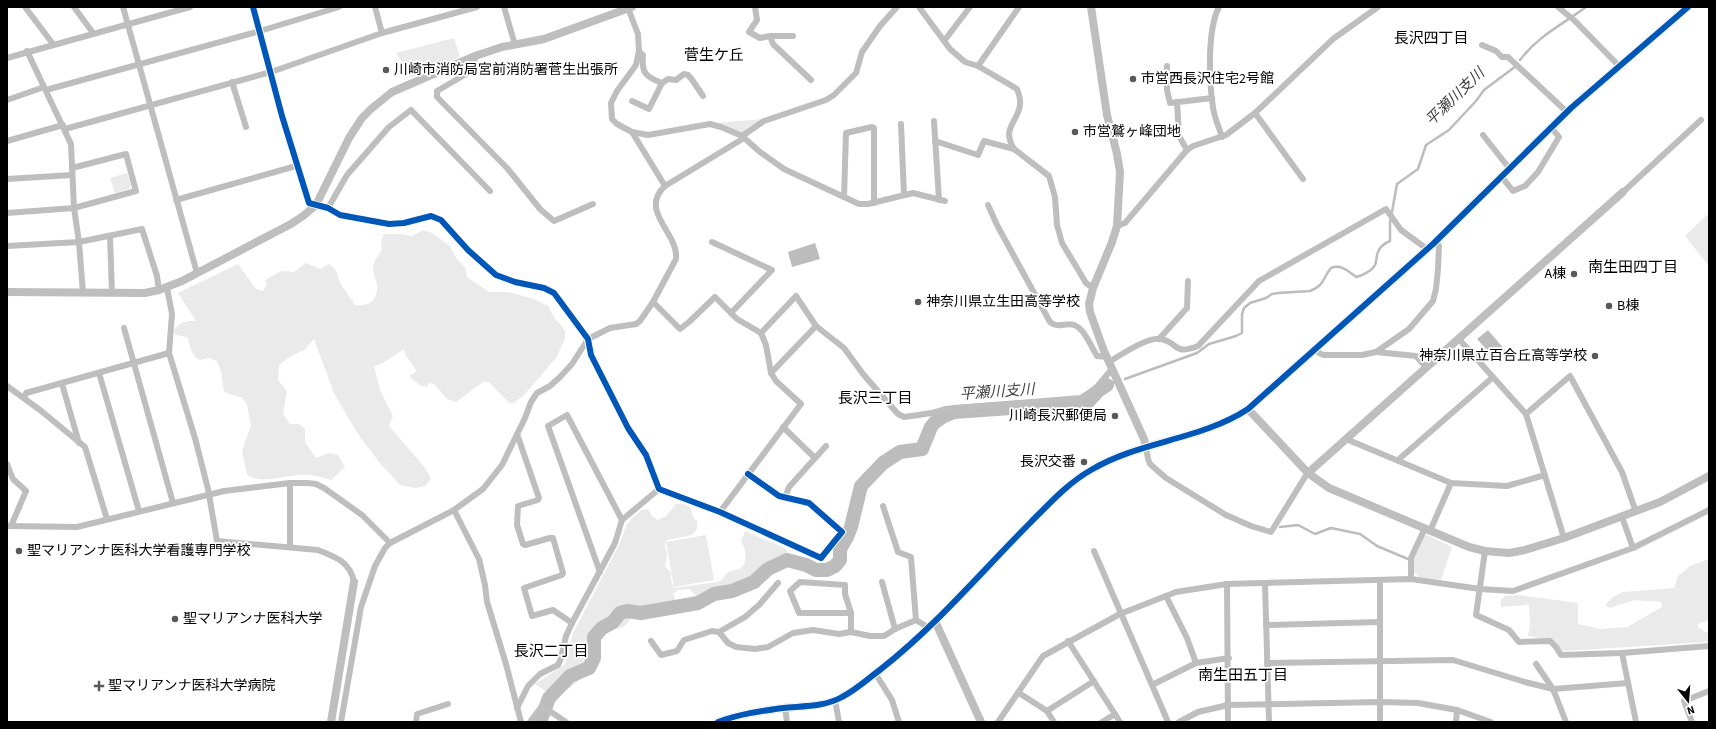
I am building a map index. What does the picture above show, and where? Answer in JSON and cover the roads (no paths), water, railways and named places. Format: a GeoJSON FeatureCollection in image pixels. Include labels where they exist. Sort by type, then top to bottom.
{"type":"FeatureCollection","features":[{"type":"Feature","properties":{"kind":"street"},"geometry":{"type":"LineString","coordinates":[[25,7],[53,44]]}},
{"type":"Feature","properties":{"kind":"street"},"geometry":{"type":"LineString","coordinates":[[74,7],[93,33]]}},
{"type":"Feature","properties":{"kind":"street"},"geometry":{"type":"LineString","coordinates":[[123,7],[197,273]]}},
{"type":"Feature","properties":{"kind":"street"},"geometry":{"type":"LineString","coordinates":[[7,58],[190,7]]}},
{"type":"Feature","properties":{"kind":"street"},"geometry":{"type":"LineString","coordinates":[[253,7],[296,166],[308,203],[328,208],[340,215],[389,224],[404,223],[430,216],[441,220],[468,250],[496,275],[515,282],[544,288],[554,293],[588,339],[591,355],[628,428],[646,455],[659,489],[720,512],[821,558],[842,532],[809,503],[779,496],[748,474]]}},
{"type":"Feature","properties":{"kind":"street"},"geometry":{"type":"LineString","coordinates":[[7,100],[260,31],[339,7]]}},
{"type":"Feature","properties":{"kind":"street"},"geometry":{"type":"LineString","coordinates":[[375,7],[382,33]]}},
{"type":"Feature","properties":{"kind":"street"},"geometry":{"type":"LineString","coordinates":[[7,141],[150,106],[271,72],[382,33],[477,7]]}},
{"type":"Feature","properties":{"kind":"street"},"geometry":{"type":"LineString","coordinates":[[504,7],[515,45]]}},
{"type":"Feature","properties":{"kind":"street"},"geometry":{"type":"LineString","coordinates":[[751,7],[762,7]]}},
{"type":"Feature","properties":{"kind":"street"},"geometry":{"type":"LineString","coordinates":[[755,7],[757,20],[749,32],[760,38],[770,36],[793,36]]}},
{"type":"Feature","properties":{"kind":"street"},"geometry":{"type":"LineString","coordinates":[[341,722],[361,607],[369,586],[374,566],[385,548],[390,543],[454,510],[483,489],[502,465],[526,418],[530,402],[537,394],[550,386],[560,377],[572,364],[588,339],[610,328],[636,324],[640,321],[676,259],[677,253],[660,220],[656,206],[658,192],[665,186],[698,168],[764,121],[826,100],[834,95],[856,73],[862,52],[880,26],[897,7]]}},
{"type":"Feature","properties":{"kind":"street"},"geometry":{"type":"LineString","coordinates":[[919,7],[950,49],[965,62],[978,66],[1017,89],[1020,105],[1013,119],[1009,135],[1010,144],[1014,149],[1049,176],[1055,197],[1057,225],[1062,243],[1086,283],[1093,288]]}},
{"type":"Feature","properties":{"kind":"street"},"geometry":{"type":"LineString","coordinates":[[944,41],[970,7]]}},
{"type":"Feature","properties":{"kind":"street"},"geometry":{"type":"LineString","coordinates":[[978,66],[1019,7]]}},
{"type":"Feature","properties":{"kind":"street"},"geometry":{"type":"LineString","coordinates":[[1090,7],[1107,115],[1119,163],[1120,192],[1117,226],[1093,288],[1089,304],[1091,317],[1110,366],[1144,439],[1150,464],[1166,478],[1226,515],[1251,526],[1271,532],[1308,474],[1458,338],[1623,192],[1701,120]]}},
{"type":"Feature","properties":{"kind":"street"},"geometry":{"type":"LineString","coordinates":[[1219,7],[1211,32],[1212,98],[1213,109],[1222,137]]}},
{"type":"Feature","properties":{"kind":"street"},"geometry":{"type":"LineString","coordinates":[[1117,226],[1125,223],[1187,150],[1193,146],[1226,136],[1255,113],[1333,39],[1369,9],[1378,7]]}},
{"type":"Feature","properties":{"kind":"street"},"geometry":{"type":"LineString","coordinates":[[1558,7],[1571,17],[1618,65],[1620,65]]}},
{"type":"Feature","properties":{"kind":"street"},"geometry":{"type":"LineString","coordinates":[[718,722],[750,713],[818,705],[835,700],[854,690],[932,625],[1013,540],[1076,480],[1106,462],[1234,418],[1248,409],[1436,241],[1567,112],[1688,7]]}},
{"type":"Feature","properties":{"kind":"street"},"geometry":{"type":"LineString","coordinates":[[7,292],[144,293],[163,289],[291,224],[316,205],[349,138],[362,118],[392,92],[475,56],[502,47],[544,39],[630,8],[640,42],[639,51],[636,65],[617,91],[610,107],[612,119],[617,124],[632,132],[648,134],[710,124],[743,137],[784,169],[859,204],[874,203],[913,193],[942,201],[934,121]]}},
{"type":"Feature","properties":{"kind":"street"},"geometry":{"type":"LineString","coordinates":[[770,36],[773,44],[811,80]]}},
{"type":"Feature","properties":{"kind":"street"},"geometry":{"type":"LineString","coordinates":[[1482,45],[1496,51],[1502,57],[1508,57],[1567,112]]}},
{"type":"Feature","properties":{"kind":"street"},"geometry":{"type":"LineString","coordinates":[[639,51],[643,55],[642,66],[644,73],[651,79],[662,83]]}},
{"type":"Feature","properties":{"kind":"street"},"geometry":{"type":"LineString","coordinates":[[27,52],[71,144],[74,208],[79,242],[83,293]]}},
{"type":"Feature","properties":{"kind":"street"},"geometry":{"type":"LineString","coordinates":[[475,56],[473,70],[437,90],[438,96],[506,168],[540,209],[554,220],[593,204]]}},
{"type":"Feature","properties":{"kind":"street"},"geometry":{"type":"LineString","coordinates":[[1167,66],[1167,90],[1170,102],[1212,98]]}},
{"type":"Feature","properties":{"kind":"street"},"geometry":{"type":"LineString","coordinates":[[632,101],[650,109],[662,83],[668,79],[676,80],[684,74],[688,75],[703,96]]}},
{"type":"Feature","properties":{"kind":"street"},"geometry":{"type":"LineString","coordinates":[[232,82],[246,127]]}},
{"type":"Feature","properties":{"kind":"street"},"geometry":{"type":"LineString","coordinates":[[1177,102],[1179,136],[1187,150]]}},
{"type":"Feature","properties":{"kind":"street"},"geometry":{"type":"LineString","coordinates":[[328,208],[347,175],[389,127],[411,110],[490,191]]}},
{"type":"Feature","properties":{"kind":"street"},"geometry":{"type":"LineString","coordinates":[[1255,113],[1303,179]]}},
{"type":"Feature","properties":{"kind":"street"},"geometry":{"type":"LineString","coordinates":[[901,124],[904,195]]}},
{"type":"Feature","properties":{"kind":"street"},"geometry":{"type":"LineString","coordinates":[[844,197],[846,133],[872,127],[874,128],[874,203]]}},
{"type":"Feature","properties":{"kind":"street"},"geometry":{"type":"LineString","coordinates":[[1501,176],[1513,191],[1525,186],[1538,172],[1559,137],[1551,127]]}},
{"type":"Feature","properties":{"kind":"street"},"geometry":{"type":"LineString","coordinates":[[632,132],[665,186]]}},
{"type":"Feature","properties":{"kind":"street"},"geometry":{"type":"LineString","coordinates":[[1483,135],[1509,168]]}},
{"type":"Feature","properties":{"kind":"street"},"geometry":{"type":"LineString","coordinates":[[935,141],[978,155],[984,141],[1014,149]]}},
{"type":"Feature","properties":{"kind":"street"},"geometry":{"type":"LineString","coordinates":[[7,213],[74,208],[136,191],[126,154],[72,168]]}},
{"type":"Feature","properties":{"kind":"street"},"geometry":{"type":"LineString","coordinates":[[176,200],[296,166]]}},
{"type":"Feature","properties":{"kind":"street"},"geometry":{"type":"LineString","coordinates":[[7,179],[72,175]]}},
{"type":"Feature","properties":{"kind":"street"},"geometry":{"type":"LineString","coordinates":[[988,204],[997,225],[1050,322],[1059,326],[1074,325],[1084,334],[1097,356],[1110,366]]}},
{"type":"Feature","properties":{"kind":"street"},"geometry":{"type":"LineString","coordinates":[[1159,339],[1168,342],[1179,350],[1188,350],[1198,346],[1258,281],[1386,209],[1401,230],[1427,249]]}},
{"type":"Feature","properties":{"kind":"street"},"geometry":{"type":"LineString","coordinates":[[7,246],[79,242],[142,229],[157,276],[172,314],[169,353],[195,438],[217,541],[313,549],[332,555],[344,562],[352,572],[354,582],[331,722]]}},
{"type":"Feature","properties":{"kind":"street"},"geometry":{"type":"LineString","coordinates":[[110,236],[112,293]]}},
{"type":"Feature","properties":{"kind":"street"},"geometry":{"type":"LineString","coordinates":[[1376,352],[1409,329],[1433,301],[1438,269],[1439,246],[1436,241]]}},
{"type":"Feature","properties":{"kind":"street"},"geometry":{"type":"LineString","coordinates":[[712,242],[772,270],[731,313]]}},
{"type":"Feature","properties":{"kind":"street"},"geometry":{"type":"LineString","coordinates":[[761,333],[796,296],[816,326],[844,348],[863,374],[898,414],[904,417],[932,413],[945,409],[1081,398],[1096,388],[1110,366],[1132,347],[1159,339],[1187,308],[1188,281]]}},
{"type":"Feature","properties":{"kind":"street"},"geometry":{"type":"LineString","coordinates":[[652,302],[680,329],[715,297],[737,319],[761,333],[766,345],[771,373],[776,381],[800,404],[720,512]]}},
{"type":"Feature","properties":{"kind":"street"},"geometry":{"type":"LineString","coordinates":[[771,373],[816,326]]}},
{"type":"Feature","properties":{"kind":"street"},"geometry":{"type":"LineString","coordinates":[[124,328],[173,503]]}},
{"type":"Feature","properties":{"kind":"street"},"geometry":{"type":"LineString","coordinates":[[1458,338],[1492,378],[1526,414],[1564,538]]}},
{"type":"Feature","properties":{"kind":"street"},"geometry":{"type":"LineString","coordinates":[[1315,348],[1319,353],[1324,355],[1376,352],[1416,356],[1426,367]]}},
{"type":"Feature","properties":{"kind":"street"},"geometry":{"type":"LineString","coordinates":[[24,398],[26,393],[169,353]]}},
{"type":"Feature","properties":{"kind":"street"},"geometry":{"type":"LineString","coordinates":[[99,373],[139,511]]}},
{"type":"Feature","properties":{"kind":"street"},"geometry":{"type":"LineString","coordinates":[[1526,414],[1570,376],[1622,472],[1636,512]]}},
{"type":"Feature","properties":{"kind":"street"},"geometry":{"type":"LineString","coordinates":[[1398,460],[1492,378]]}},
{"type":"Feature","properties":{"kind":"street"},"geometry":{"type":"LineString","coordinates":[[62,384],[79,443]]}},
{"type":"Feature","properties":{"kind":"street"},"geometry":{"type":"LineString","coordinates":[[7,386],[85,447],[107,519]]}},
{"type":"Feature","properties":{"kind":"street"},"geometry":{"type":"LineString","coordinates":[[1248,409],[1308,474],[1329,488],[1469,547],[1485,551],[1509,553],[1526,550],[1564,538],[1660,502],[1709,476]]}},
{"type":"Feature","properties":{"kind":"street"},"geometry":{"type":"LineString","coordinates":[[600,572],[548,426],[567,415],[622,520]]}},
{"type":"Feature","properties":{"kind":"street"},"geometry":{"type":"LineString","coordinates":[[783,427],[815,458]]}},
{"type":"Feature","properties":{"kind":"street"},"geometry":{"type":"LineString","coordinates":[[518,434],[539,498],[538,500],[518,506],[517,525],[523,544],[525,545],[553,538],[563,573],[562,575],[524,588],[532,616],[553,610],[572,623]]}},
{"type":"Feature","properties":{"kind":"street"},"geometry":{"type":"LineString","coordinates":[[1346,439],[1451,483],[1507,486],[1545,475]]}},
{"type":"Feature","properties":{"kind":"street"},"geometry":{"type":"LineString","coordinates":[[785,497],[789,487],[826,446]]}},
{"type":"Feature","properties":{"kind":"street"},"geometry":{"type":"LineString","coordinates":[[7,464],[13,479],[26,491],[9,526],[77,527],[224,491],[290,483],[316,484],[362,515],[390,543]]}},
{"type":"Feature","properties":{"kind":"street"},"geometry":{"type":"LineString","coordinates":[[290,483],[290,547]]}},
{"type":"Feature","properties":{"kind":"street"},"geometry":{"type":"LineString","coordinates":[[1411,579],[1411,558],[1451,483]]}},
{"type":"Feature","properties":{"kind":"street"},"geometry":{"type":"LineString","coordinates":[[517,708],[528,686],[540,674],[558,665],[566,636],[614,543],[622,520],[659,489]]}},
{"type":"Feature","properties":{"kind":"street"},"geometry":{"type":"LineString","coordinates":[[883,506],[898,552],[911,557],[916,620]]}},
{"type":"Feature","properties":{"kind":"street"},"geometry":{"type":"LineString","coordinates":[[454,510],[479,559],[487,602],[506,664],[521,722]]}},
{"type":"Feature","properties":{"kind":"street"},"geometry":{"type":"LineString","coordinates":[[998,722],[1043,656],[1120,614],[1176,592],[1227,584],[1411,579],[1480,589],[1513,591],[1523,589],[1633,548],[1709,510]]}},
{"type":"Feature","properties":{"kind":"street"},"geometry":{"type":"LineString","coordinates":[[1622,517],[1633,548]]}},
{"type":"Feature","properties":{"kind":"street"},"geometry":{"type":"LineString","coordinates":[[1094,551],[1168,722]]}},
{"type":"Feature","properties":{"kind":"street"},"geometry":{"type":"LineString","coordinates":[[1485,551],[1476,615],[1509,630],[1519,642],[1550,641],[1561,655],[1622,653],[1709,646]]}},
{"type":"Feature","properties":{"kind":"street"},"geometry":{"type":"LineString","coordinates":[[1380,581],[1380,722]]}},
{"type":"Feature","properties":{"kind":"street"},"geometry":{"type":"LineString","coordinates":[[851,613],[799,613],[790,591],[800,582],[845,585],[845,594],[851,613],[851,632]]}},
{"type":"Feature","properties":{"kind":"street"},"geometry":{"type":"LineString","coordinates":[[882,582],[895,629]]}},
{"type":"Feature","properties":{"kind":"street"},"geometry":{"type":"LineString","coordinates":[[651,641],[661,655],[677,651],[684,640],[712,631],[719,632],[745,617],[759,605],[778,583]]}},
{"type":"Feature","properties":{"kind":"street"},"geometry":{"type":"LineString","coordinates":[[1227,584],[1228,722]]}},
{"type":"Feature","properties":{"kind":"street"},"geometry":{"type":"LineString","coordinates":[[1265,584],[1269,722]]}},
{"type":"Feature","properties":{"kind":"street"},"geometry":{"type":"LineString","coordinates":[[1166,596],[1187,638],[1196,663]]}},
{"type":"Feature","properties":{"kind":"street"},"geometry":{"type":"LineString","coordinates":[[719,632],[728,644],[736,647],[755,649],[768,647],[793,633],[813,630],[839,634],[851,632],[870,636],[884,636],[895,629],[916,620],[932,625],[981,722]]}},
{"type":"Feature","properties":{"kind":"street"},"geometry":{"type":"LineString","coordinates":[[1266,624],[1380,622]]}},
{"type":"Feature","properties":{"kind":"street"},"geometry":{"type":"LineString","coordinates":[[1068,641],[1120,722]]}},
{"type":"Feature","properties":{"kind":"street"},"geometry":{"type":"LineString","coordinates":[[1622,653],[1636,722]]}},
{"type":"Feature","properties":{"kind":"street"},"geometry":{"type":"LineString","coordinates":[[1152,685],[1196,663],[1228,658]]}},
{"type":"Feature","properties":{"kind":"street"},"geometry":{"type":"LineString","coordinates":[[1268,663],[1452,660],[1512,679],[1554,689],[1628,683]]}},
{"type":"Feature","properties":{"kind":"street"},"geometry":{"type":"LineString","coordinates":[[1536,664],[1554,689],[1566,722]]}},
{"type":"Feature","properties":{"kind":"street"},"geometry":{"type":"LineString","coordinates":[[875,673],[892,700],[899,722]]}},
{"type":"Feature","properties":{"kind":"street"},"geometry":{"type":"LineString","coordinates":[[1047,711],[1094,681]]}},
{"type":"Feature","properties":{"kind":"street"},"geometry":{"type":"LineString","coordinates":[[1692,722],[1684,701],[1709,690]]}},
{"type":"Feature","properties":{"kind":"street"},"geometry":{"type":"LineString","coordinates":[[1019,693],[1047,711],[1054,722]]}},
{"type":"Feature","properties":{"kind":"street"},"geometry":{"type":"LineString","coordinates":[[835,700],[839,722]]}},
{"type":"Feature","properties":{"kind":"street"},"geometry":{"type":"LineString","coordinates":[[1179,722],[1198,712],[1228,705],[1381,702],[1418,703],[1457,710],[1491,722]]}},
{"type":"Feature","properties":{"kind":"street"},"geometry":{"type":"LineString","coordinates":[[416,722],[417,714],[448,704]]}},
{"type":"Feature","properties":{"kind":"street"},"geometry":{"type":"LineString","coordinates":[[530,722],[542,706],[566,722]]}},
{"type":"Feature","properties":{"kind":"street"},"geometry":{"type":"LineString","coordinates":[[785,708],[787,722]]}},
{"type":"Feature","properties":{"kind":"street"},"geometry":{"type":"LineString","coordinates":[[1456,722],[1457,710]]}},
{"type":"Feature","properties":{"kind":"street"},"geometry":{"type":"LineString","coordinates":[[1102,722],[1115,714]]}},
{"type":"Feature","properties":{"kind":"waterway","name":"平瀬川支川"},"geometry":{"type":"LineString","coordinates":[[1520,60],[1527,51],[1543,37],[1586,7]]}},
{"type":"Feature","properties":{"kind":"waterway","name":"平瀬川支川"},"geometry":{"type":"LineString","coordinates":[[1125,379],[1197,353],[1209,344],[1242,333],[1242,314],[1244,308],[1250,303],[1266,298],[1272,294],[1310,291],[1315,289],[1321,284],[1331,268],[1338,267],[1344,269],[1356,277],[1374,267],[1379,250],[1383,245],[1390,241],[1390,223],[1397,184],[1418,169],[1426,145],[1449,130],[1476,101],[1484,90],[1516,66]]}},
{"type":"Feature","properties":{"kind":"waterway","name":"平瀬川支川"},"geometry":{"type":"LineString","coordinates":[[1107,385],[1115,382]]}},
{"type":"Feature","properties":{"kind":"waterway","name":"平瀬川支川"},"geometry":{"type":"LineString","coordinates":[[540,722],[549,698],[570,676],[589,668],[594,658],[594,637],[602,628],[613,622],[620,613],[627,611],[641,613],[698,603],[714,594],[732,591],[754,582],[768,569],[787,560],[806,565],[816,570],[827,570],[835,566],[840,560],[840,549],[851,527],[861,486],[883,463],[900,452],[922,449],[931,427],[935,422],[944,416],[954,412],[1088,402],[1098,391],[1107,385]]}},
{"type":"Feature","properties":{"kind":"waterway"},"geometry":{"type":"LineString","coordinates":[[1280,527],[1298,525],[1315,534],[1331,528],[1360,534],[1377,546],[1408,559]]}},
{"type":"Feature","properties":{"kind":"place","name":"川崎市消防局宮前消防署菅生出張所"},"geometry":{"type":"Point","coordinates":[386,70]}},
{"type":"Feature","properties":{"kind":"place","name":"市営西長沢住宅2号館"},"geometry":{"type":"Point","coordinates":[1133,79]}},
{"type":"Feature","properties":{"kind":"place","name":"市営鷲ヶ峰団地"},"geometry":{"type":"Point","coordinates":[1075,132]}},
{"type":"Feature","properties":{"kind":"place","name":"A棟"},"geometry":{"type":"Point","coordinates":[1574,274]}},
{"type":"Feature","properties":{"kind":"place","name":"神奈川県立生田高等学校"},"geometry":{"type":"Point","coordinates":[918,302]}},
{"type":"Feature","properties":{"kind":"place","name":"B棟"},"geometry":{"type":"Point","coordinates":[1609,306]}},
{"type":"Feature","properties":{"kind":"place","name":"神奈川県立百合丘高等学校"},"geometry":{"type":"Point","coordinates":[1595,356]}},
{"type":"Feature","properties":{"kind":"place","name":"川崎長沢郵便局"},"geometry":{"type":"Point","coordinates":[1115,416]}},
{"type":"Feature","properties":{"kind":"place","name":"長沢交番"},"geometry":{"type":"Point","coordinates":[1084,462]}},
{"type":"Feature","properties":{"kind":"place","name":"聖マリアンナ医科大学看護専門学校"},"geometry":{"type":"Point","coordinates":[19,551]}},
{"type":"Feature","properties":{"kind":"place","name":"聖マリアンナ医科大学"},"geometry":{"type":"Point","coordinates":[175,619]}},
{"type":"Feature","properties":{"kind":"place","name":"聖マリアンナ医科大学病院"},"geometry":{"type":"Point","coordinates":[99,686]}},
{"type":"Feature","properties":{"kind":"district","name":"長沢四丁目"},"geometry":{"type":"Point","coordinates":[1431,38]}},
{"type":"Feature","properties":{"kind":"district","name":"菅生ケ丘"},"geometry":{"type":"Point","coordinates":[714,55]}},
{"type":"Feature","properties":{"kind":"district","name":"南生田四丁目"},"geometry":{"type":"Point","coordinates":[1633,267]}},
{"type":"Feature","properties":{"kind":"district","name":"長沢三丁目"},"geometry":{"type":"Point","coordinates":[875,398]}},
{"type":"Feature","properties":{"kind":"district","name":"長沢二丁目"},"geometry":{"type":"Point","coordinates":[551,651]}},
{"type":"Feature","properties":{"kind":"district","name":"南生田五丁目"},"geometry":{"type":"Point","coordinates":[1243,675]}}]}
